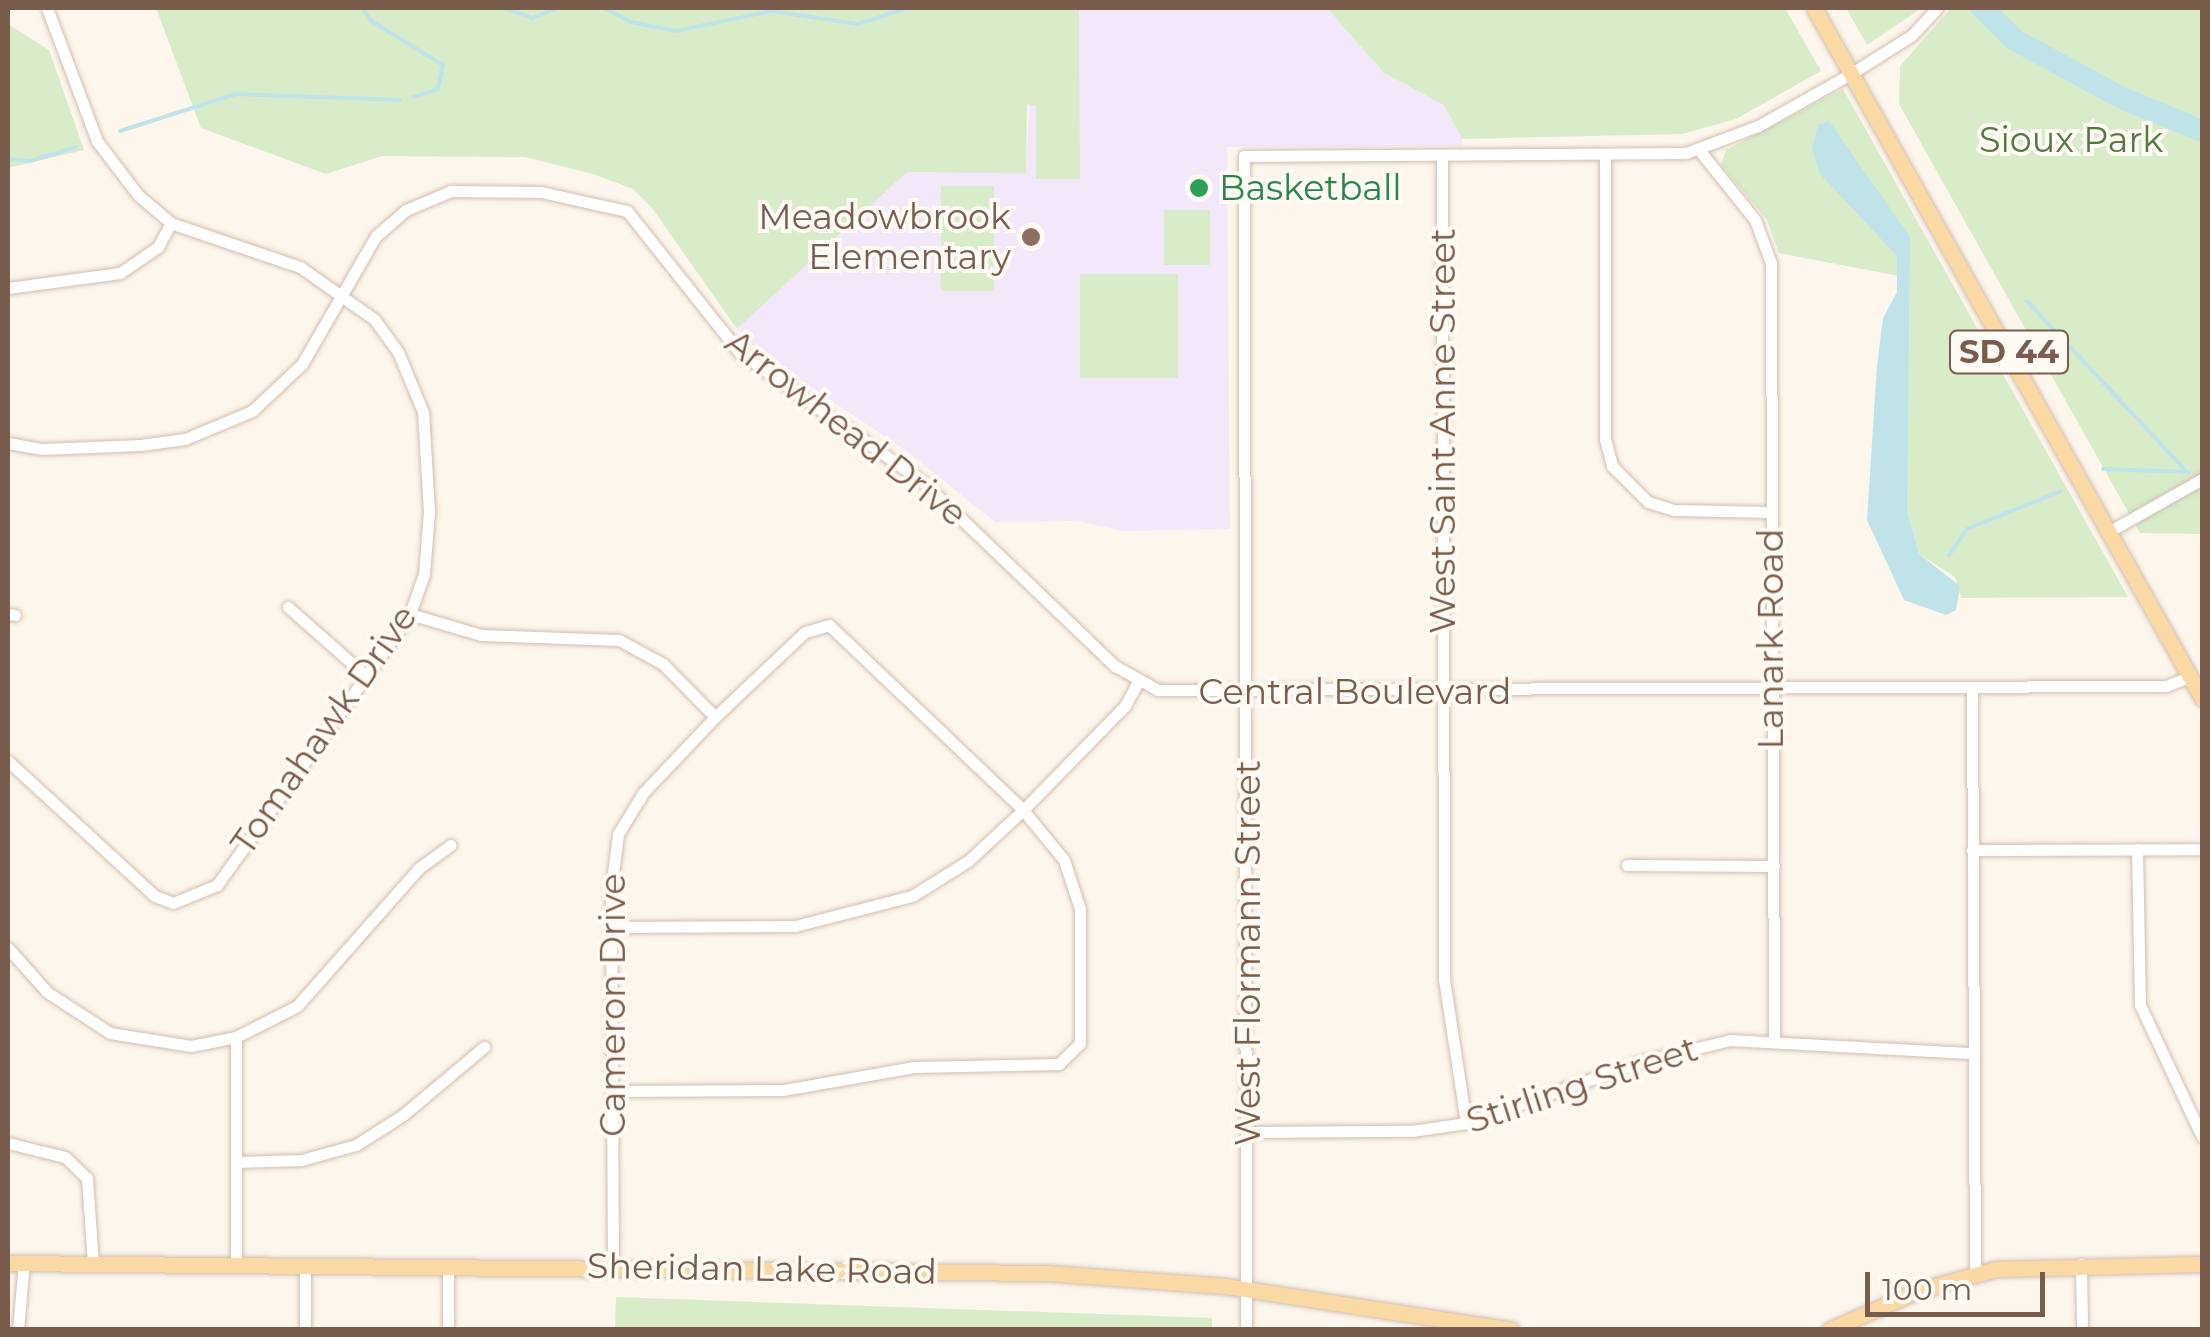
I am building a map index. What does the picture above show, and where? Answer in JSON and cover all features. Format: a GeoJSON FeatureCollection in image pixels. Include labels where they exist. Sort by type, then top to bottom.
{"type":"FeatureCollection","features":[{"type":"Feature","properties":{"kind":"main road","name":"SD 44"},"geometry":{"type":"LineString","coordinates":[[1814,8],[2202,698]]}},
{"type":"Feature","properties":{"kind":"main road","name":"Sheridan Lake Road"},"geometry":{"type":"LineString","coordinates":[[16,1262],[1011,1272],[1248,1289],[1512,1330]]}},
{"type":"Feature","properties":{"kind":"main road"},"geometry":{"type":"LineString","coordinates":[[1829,1330],[1975,1274],[2082,1264],[2202,1264]]}},
{"type":"Feature","properties":{"kind":"street","name":"Tomahawk Drive"},"geometry":{"type":"LineString","coordinates":[[8,761],[156,896],[173,903],[190,899],[217,884],[410,614],[424,574],[428,528],[423,412],[398,352],[343,295],[300,267],[170,222],[116,172],[97,141],[47,8]]}},
{"type":"Feature","properties":{"kind":"street"},"geometry":{"type":"LineString","coordinates":[[1442,156],[1605,157],[1699,150],[1758,126],[1852,73],[1900,44],[1937,8]]}},
{"type":"Feature","properties":{"kind":"street","name":"Lanark Road"},"geometry":{"type":"LineString","coordinates":[[1699,150],[1766,240],[1774,1038]]}},
{"type":"Feature","properties":{"kind":"street","name":"West Flormann Street"},"geometry":{"type":"LineString","coordinates":[[1246,1330],[1250,1132],[1244,156],[1442,156]]}},
{"type":"Feature","properties":{"kind":"street","name":"West Saint Anne Street"},"geometry":{"type":"LineString","coordinates":[[1442,156],[1444,980],[1466,1123]]}},
{"type":"Feature","properties":{"kind":"street"},"geometry":{"type":"LineString","coordinates":[[1605,157],[1605,440],[1612,466],[1648,502],[1675,510],[1770,512]]}},
{"type":"Feature","properties":{"kind":"street","name":"Arrowhead Drive"},"geometry":{"type":"LineString","coordinates":[[8,443],[99,449],[215,428],[275,395],[343,295],[376,236],[436,195],[541,192],[627,211],[740,353],[936,493],[1138,682]]}},
{"type":"Feature","properties":{"kind":"street"},"geometry":{"type":"LineString","coordinates":[[8,288],[120,273],[158,246],[170,222]]}},
{"type":"Feature","properties":{"kind":"street"},"geometry":{"type":"LineString","coordinates":[[2110,531],[2202,479]]}},
{"type":"Feature","properties":{"kind":"street"},"geometry":{"type":"LineString","coordinates":[[288,608],[367,677]]}},
{"type":"Feature","properties":{"kind":"street"},"geometry":{"type":"LineString","coordinates":[[410,614],[481,634],[619,640],[663,664],[714,717]]}},
{"type":"Feature","properties":{"kind":"street","name":"Cameron Drive"},"geometry":{"type":"LineString","coordinates":[[613,1267],[612,927],[618,834],[643,793],[714,717],[805,632],[830,626],[1023,810]]}},
{"type":"Feature","properties":{"kind":"street","name":"Central Boulevard"},"geometry":{"type":"LineString","coordinates":[[1138,682],[1172,692],[1444,692],[2166,686],[2190,677]]}},
{"type":"Feature","properties":{"kind":"street"},"geometry":{"type":"LineString","coordinates":[[612,927],[795,926],[861,914],[937,882],[1023,810],[1125,706],[1138,682]]}},
{"type":"Feature","properties":{"kind":"street"},"geometry":{"type":"LineString","coordinates":[[1972,686],[1975,1274]]}},
{"type":"Feature","properties":{"kind":"street"},"geometry":{"type":"LineString","coordinates":[[614,1090],[783,1090],[914,1066],[1059,1064],[1073,1056],[1080,1042],[1077,896],[1064,860],[1023,810]]}},
{"type":"Feature","properties":{"kind":"street"},"geometry":{"type":"LineString","coordinates":[[8,948],[47,992],[110,1033],[190,1046],[236,1038],[298,1006],[420,868],[452,845]]}},
{"type":"Feature","properties":{"kind":"street"},"geometry":{"type":"LineString","coordinates":[[1972,850],[2202,849]]}},
{"type":"Feature","properties":{"kind":"street"},"geometry":{"type":"LineString","coordinates":[[2137,850],[2140,1004],[2202,1137]]}},
{"type":"Feature","properties":{"kind":"street"},"geometry":{"type":"LineString","coordinates":[[1627,865],[1774,866]]}},
{"type":"Feature","properties":{"kind":"street"},"geometry":{"type":"LineString","coordinates":[[236,1038],[236,1264]]}},
{"type":"Feature","properties":{"kind":"street","name":"Stirling Street"},"geometry":{"type":"LineString","coordinates":[[1250,1132],[1412,1132],[1466,1123],[1670,1053],[1774,1038],[1973,1054]]}},
{"type":"Feature","properties":{"kind":"street"},"geometry":{"type":"LineString","coordinates":[[237,1162],[301,1160],[356,1145],[403,1115],[484,1047]]}},
{"type":"Feature","properties":{"kind":"street"},"geometry":{"type":"LineString","coordinates":[[8,1143],[65,1158],[86,1178],[93,1263]]}},
{"type":"Feature","properties":{"kind":"street"},"geometry":{"type":"LineString","coordinates":[[16,1262],[18,1330]]}},
{"type":"Feature","properties":{"kind":"street"},"geometry":{"type":"LineString","coordinates":[[2082,1264],[2082,1330]]}},
{"type":"Feature","properties":{"kind":"street"},"geometry":{"type":"LineString","coordinates":[[305,1265],[305,1330]]}},
{"type":"Feature","properties":{"kind":"street"},"geometry":{"type":"LineString","coordinates":[[448,1266],[448,1330]]}},
{"type":"Feature","properties":{"kind":"shaded area","name":"Meadowbrook Elementary"},"geometry":{"type":"Polygon","coordinates":[[[1034,8],[1327,8],[1384,73],[1444,105],[1462,139],[1462,146],[1227,147],[1230,529],[1123,531],[1077,521],[995,522],[905,450],[763,355],[737,329],[907,172],[1026,172],[1034,8]]]}},
{"type":"Feature","properties":{"kind":"green space"},"geometry":{"type":"Polygon","coordinates":[[[156,8],[1079,8],[1080,179],[1036,179],[1036,106],[1027,104],[1026,173],[907,172],[737,329],[652,208],[633,189],[593,174],[525,157],[382,156],[326,174],[201,128],[156,8]]]}},
{"type":"Feature","properties":{"kind":"green space"},"geometry":{"type":"Polygon","coordinates":[[[1327,8],[1785,8],[1821,71],[1736,119],[1682,134],[1462,139],[1444,105],[1384,73],[1327,8]]]}},
{"type":"Feature","properties":{"kind":"green space"},"geometry":{"type":"Polygon","coordinates":[[[1846,8],[1922,8],[1867,45],[1846,8]]]}},
{"type":"Feature","properties":{"kind":"green space","name":"Sioux Park"},"geometry":{"type":"Polygon","coordinates":[[[1951,8],[2202,8],[2202,534],[2140,533],[1899,104],[1900,66],[1951,8]]]}},
{"type":"Feature","properties":{"kind":"green space"},"geometry":{"type":"Polygon","coordinates":[[[8,24],[49,50],[84,150],[8,168],[8,24]]]}},
{"type":"Feature","properties":{"kind":"green space","name":"Sioux Park"},"geometry":{"type":"Polygon","coordinates":[[[1843,89],[2128,597],[1961,598],[1955,577],[1919,554],[1907,511],[1904,431],[1909,278],[1779,253],[1767,220],[1721,165],[1726,150],[1843,89]]]}},
{"type":"Feature","properties":{"kind":"green space"},"geometry":{"type":"Polygon","coordinates":[[[941,186],[994,186],[994,291],[941,291],[941,186]]]}},
{"type":"Feature","properties":{"kind":"green space"},"geometry":{"type":"Polygon","coordinates":[[[1164,210],[1210,210],[1210,265],[1164,265],[1164,210]]]}},
{"type":"Feature","properties":{"kind":"green space"},"geometry":{"type":"Polygon","coordinates":[[[1080,274],[1178,274],[1178,378],[1080,378],[1080,274]]]}},
{"type":"Feature","properties":{"kind":"green space"},"geometry":{"type":"Polygon","coordinates":[[[616,1297],[1212,1318],[1212,1329],[615,1329],[616,1297]]]}},
{"type":"Feature","properties":{"kind":"water"},"geometry":{"type":"Polygon","coordinates":[[[1829,121],[1910,237],[1907,511],[1919,554],[1960,586],[1956,610],[1946,615],[1904,600],[1867,520],[1877,366],[1883,318],[1897,292],[1897,256],[1820,174],[1812,148],[1818,125],[1829,121]]]}},
{"type":"Feature","properties":{"kind":"waterway"},"geometry":{"type":"LineString","coordinates":[[362,8],[373,22],[443,65],[438,89],[413,97]]}},
{"type":"Feature","properties":{"kind":"waterway"},"geometry":{"type":"LineString","coordinates":[[504,8],[533,18],[558,8]]}},
{"type":"Feature","properties":{"kind":"waterway"},"geometry":{"type":"LineString","coordinates":[[604,8],[631,22],[676,31],[771,11],[858,24],[907,8]]}},
{"type":"Feature","properties":{"kind":"waterway"},"geometry":{"type":"LineString","coordinates":[[1982,8],[2015,40],[2120,97],[2202,131]]}},
{"type":"Feature","properties":{"kind":"waterway"},"geometry":{"type":"LineString","coordinates":[[120,131],[236,94],[400,100]]}},
{"type":"Feature","properties":{"kind":"waterway"},"geometry":{"type":"LineString","coordinates":[[8,159],[30,161],[76,147]]}},
{"type":"Feature","properties":{"kind":"waterway"},"geometry":{"type":"LineString","coordinates":[[2027,301],[2185,470]]}},
{"type":"Feature","properties":{"kind":"waterway"},"geometry":{"type":"LineString","coordinates":[[2103,469],[2189,472]]}},
{"type":"Feature","properties":{"kind":"waterway"},"geometry":{"type":"LineString","coordinates":[[1949,555],[1967,529],[2061,491]]}},
{"type":"Feature","properties":{"kind":"place","name":"Basketball"},"geometry":{"type":"Point","coordinates":[1199,188]}},
{"type":"Feature","properties":{"kind":"place","name":"Meadowbrook Elementary"},"geometry":{"type":"Point","coordinates":[1031,237]}}]}
